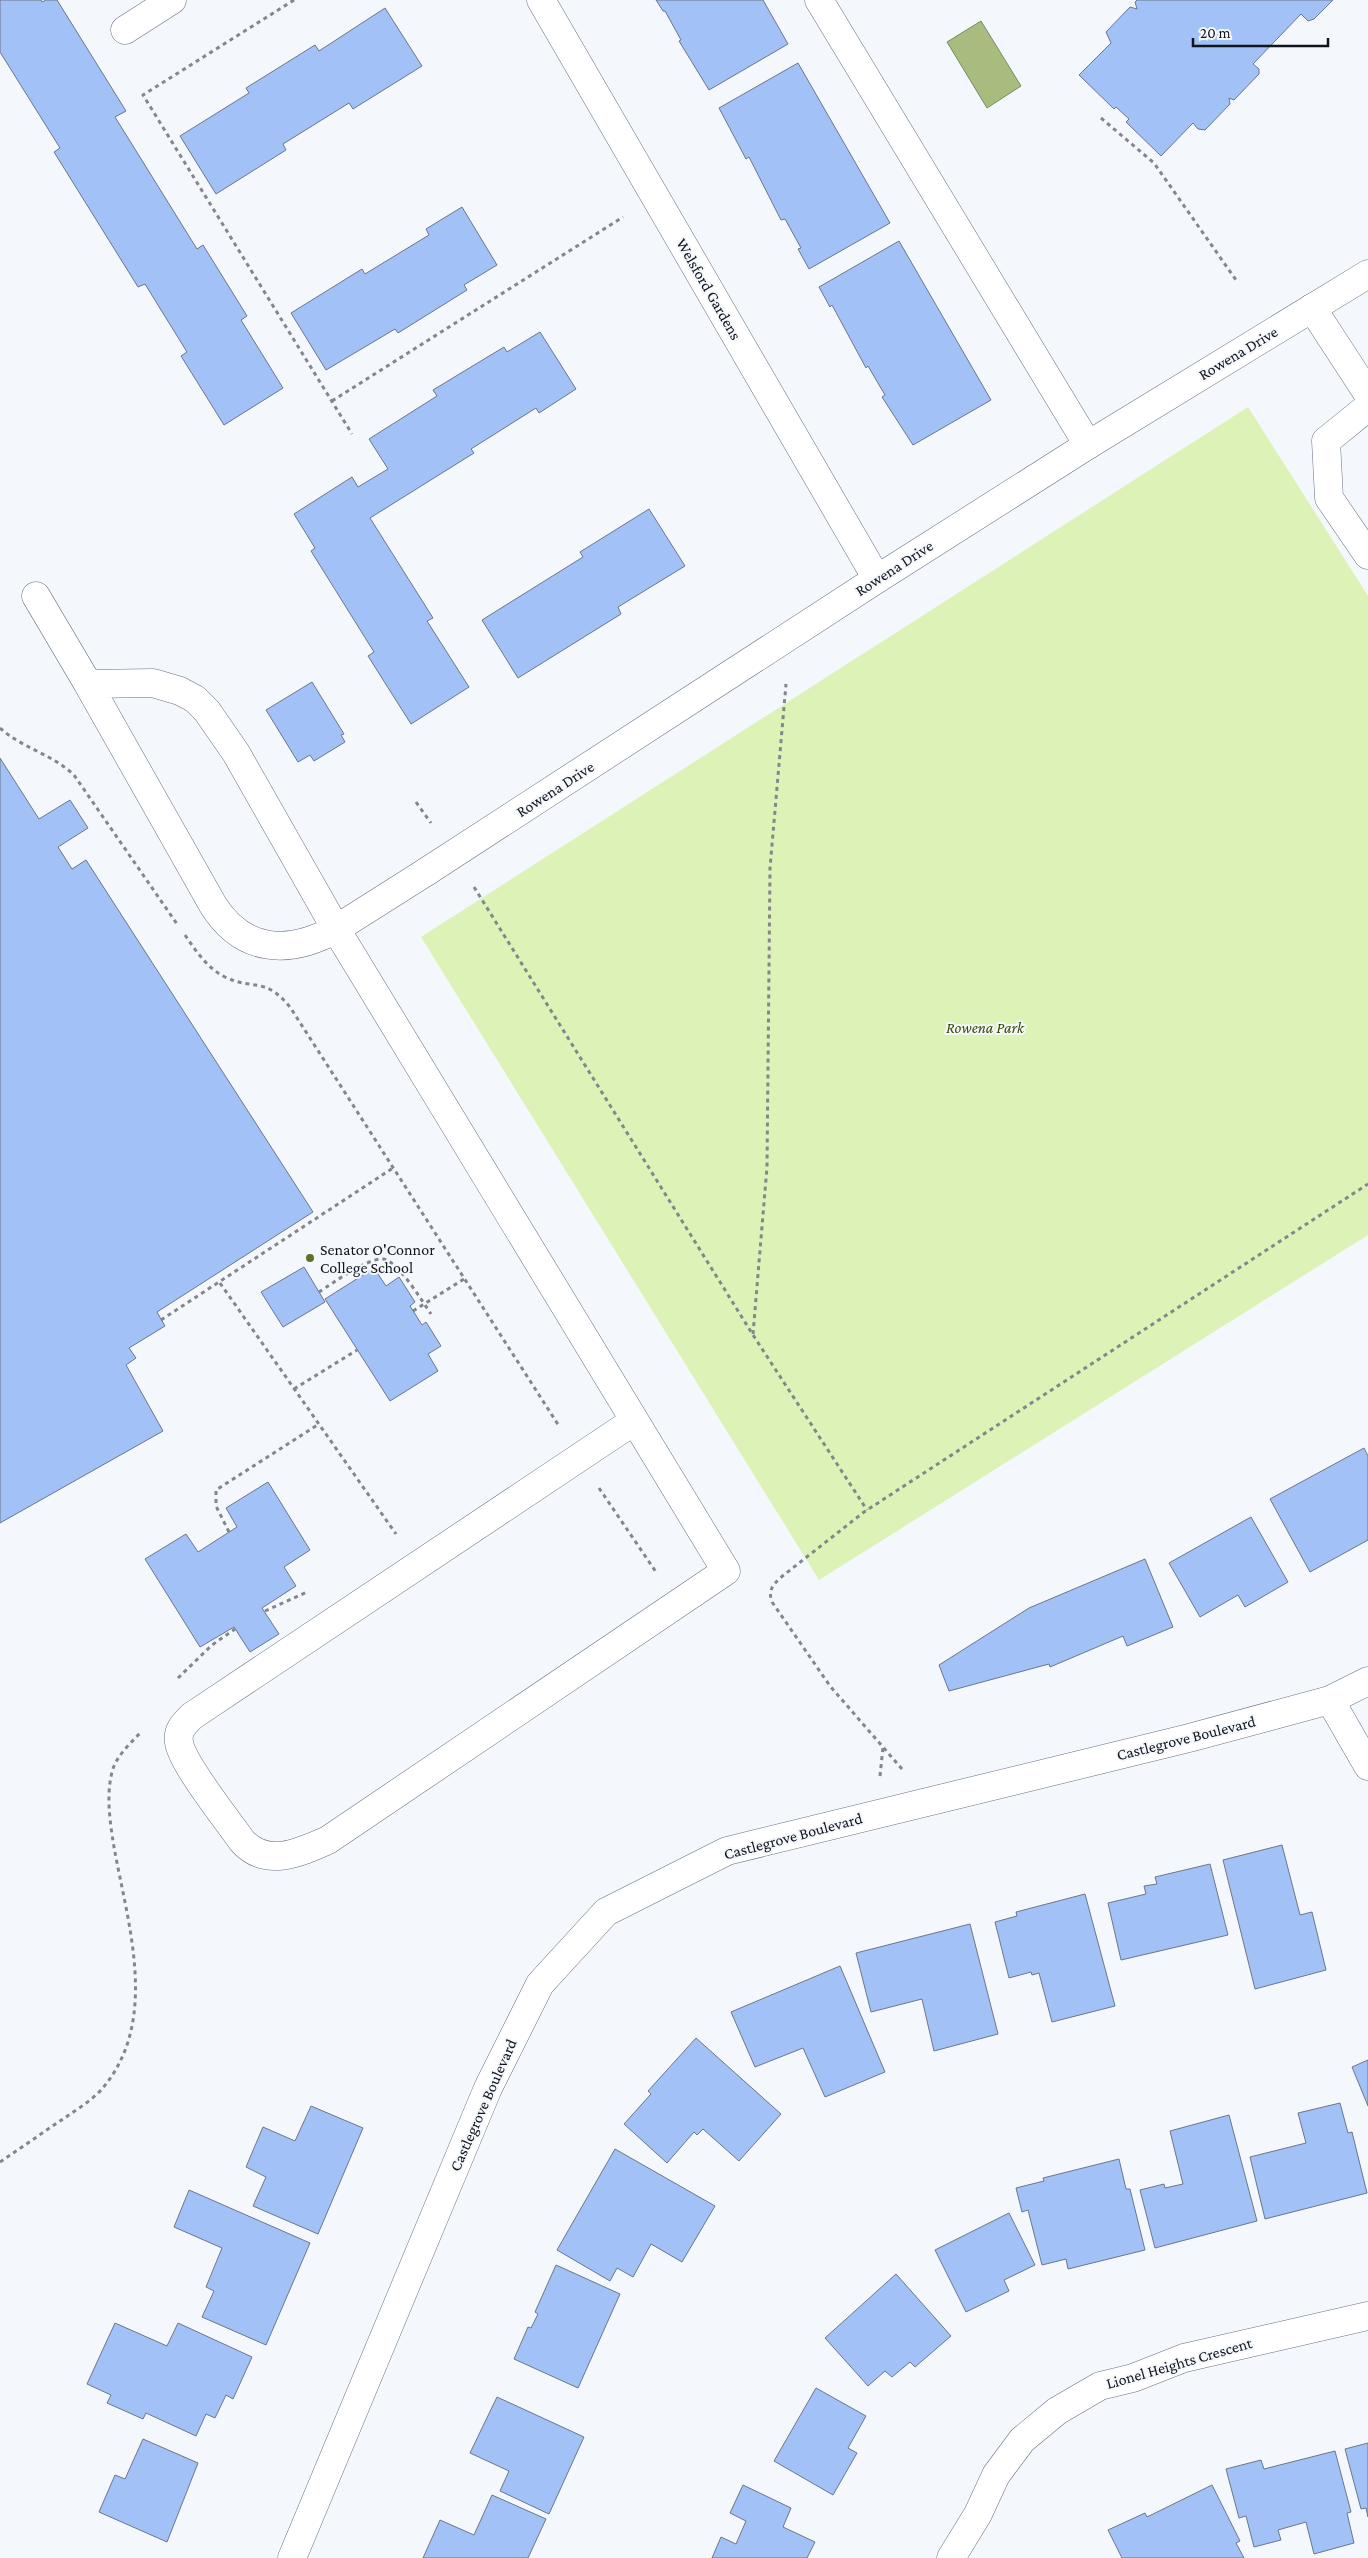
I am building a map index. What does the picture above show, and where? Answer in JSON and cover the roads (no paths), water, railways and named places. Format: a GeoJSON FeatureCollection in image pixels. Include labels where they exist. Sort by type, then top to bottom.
{"type":"FeatureCollection","features":[{"type":"Feature","properties":{"kind":"street"},"geometry":{"type":"LineString","coordinates":[[125,30],[172,0]]}},
{"type":"Feature","properties":{"kind":"street","name":"Welsford Gardens"},"geometry":{"type":"LineString","coordinates":[[541,0],[877,578]]}},
{"type":"Feature","properties":{"kind":"street"},"geometry":{"type":"LineString","coordinates":[[819,0],[1088,445]]}},
{"type":"Feature","properties":{"kind":"street","name":"Rowena Drive"},"geometry":{"type":"LineString","coordinates":[[36,596],[213,905],[225,922],[244,938],[266,944],[287,944],[308,940],[336,929],[453,855],[877,578],[1088,445],[1368,274]]}},
{"type":"Feature","properties":{"kind":"street"},"geometry":{"type":"LineString","coordinates":[[1312,308],[1368,394]]}},
{"type":"Feature","properties":{"kind":"street"},"geometry":{"type":"LineString","coordinates":[[1368,407],[1353,417],[1326,441],[1329,498],[1368,555]]}},
{"type":"Feature","properties":{"kind":"street"},"geometry":{"type":"LineString","coordinates":[[88,684],[153,683],[180,691],[195,699],[207,710],[236,753],[336,929],[726,1571],[328,1840],[293,1853],[276,1856],[267,1856],[252,1851],[242,1840],[187,1762],[179,1745],[182,1726],[192,1716],[634,1421]]}},
{"type":"Feature","properties":{"kind":"street","name":"Castlegrove Boulevard"},"geometry":{"type":"LineString","coordinates":[[292,2558],[488,2088],[540,1984],[606,1912],[727,1851],[1189,1738],[1330,1700],[1368,1681]]}},
{"type":"Feature","properties":{"kind":"street"},"geometry":{"type":"LineString","coordinates":[[1330,1700],[1368,1766]]}},
{"type":"Feature","properties":{"kind":"street","name":"Lionel Heights Crescent"},"geometry":{"type":"LineString","coordinates":[[951,2558],[978,2514],[996,2475],[1022,2440],[1057,2411],[1100,2386],[1132,2378],[1184,2358],[1368,2316]]}},
{"type":"Feature","properties":{"kind":"place","name":"Senator O'Connor College School"},"geometry":{"type":"Point","coordinates":[310,1258]}},
{"type":"Feature","properties":{"kind":"park label","name":"Rowena Park"},"geometry":{"type":"Point","coordinates":[985,1027]}}]}
